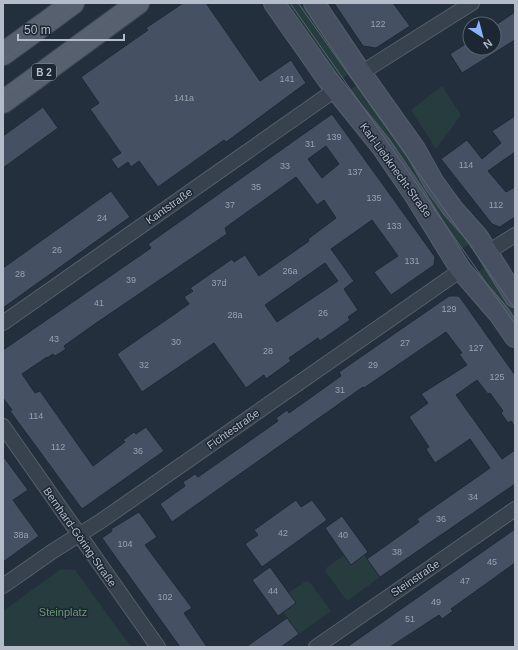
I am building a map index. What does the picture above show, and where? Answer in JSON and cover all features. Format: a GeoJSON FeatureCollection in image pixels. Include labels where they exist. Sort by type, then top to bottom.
{"type":"FeatureCollection","features":[{"type":"Feature","properties":{"kind":"main road"},"geometry":{"type":"LineString","coordinates":[[3,54],[73,3]]}},
{"type":"Feature","properties":{"kind":"main road","name":"B 2"},"geometry":{"type":"LineString","coordinates":[[3,102],[138,3]]}},
{"type":"Feature","properties":{"kind":"main road","name":"Karl-Liebknecht-Straße"},"geometry":{"type":"LineString","coordinates":[[274,3],[335,90],[382,147],[414,194],[461,270],[499,314],[515,337]]}},
{"type":"Feature","properties":{"kind":"main road"},"geometry":{"type":"LineString","coordinates":[[314,3],[415,149],[430,176],[445,198],[475,233],[488,252],[515,297]]}},
{"type":"Feature","properties":{"kind":"street"},"geometry":{"type":"LineString","coordinates":[[361,73],[472,3]]}},
{"type":"Feature","properties":{"kind":"street","name":"Kantstraße"},"geometry":{"type":"LineString","coordinates":[[3,322],[335,90]]}},
{"type":"Feature","properties":{"kind":"street"},"geometry":{"type":"LineString","coordinates":[[488,252],[515,235]]}},
{"type":"Feature","properties":{"kind":"street","name":"Fichtestraße"},"geometry":{"type":"LineString","coordinates":[[3,586],[461,270]]}},
{"type":"Feature","properties":{"kind":"street","name":"Bernhard-Göring-Straße"},"geometry":{"type":"LineString","coordinates":[[3,426],[158,647]]}},
{"type":"Feature","properties":{"kind":"street","name":"Steinstraße"},"geometry":{"type":"LineString","coordinates":[[316,647],[515,509]]}},
{"type":"Feature","properties":{"kind":"green space"},"geometry":{"type":"Polygon","coordinates":[[[286,3],[301,3],[350,73],[340,80],[286,3]]]}},
{"type":"Feature","properties":{"kind":"green space"},"geometry":{"type":"Polygon","coordinates":[[[358,84],[475,240],[455,254],[348,91],[358,84]]]}},
{"type":"Feature","properties":{"kind":"green space"},"geometry":{"type":"Polygon","coordinates":[[[442,86],[461,115],[436,149],[411,110],[442,86]]]}},
{"type":"Feature","properties":{"kind":"green space"},"geometry":{"type":"Polygon","coordinates":[[[491,263],[515,306],[515,330],[470,277],[491,263]]]}},
{"type":"Feature","properties":{"kind":"green space"},"geometry":{"type":"Polygon","coordinates":[[[344,555],[351,564],[364,555],[380,577],[347,601],[326,572],[326,568],[344,555]]]}},
{"type":"Feature","properties":{"kind":"green space","name":"Steinplatz"},"geometry":{"type":"Polygon","coordinates":[[[61,569],[75,570],[131,647],[3,647],[3,611],[61,569]]]}},
{"type":"Feature","properties":{"kind":"green space"},"geometry":{"type":"Polygon","coordinates":[[[306,581],[312,585],[331,611],[299,634],[283,612],[296,603],[288,593],[306,581]]]}},
{"type":"Feature","properties":{"kind":"building"},"geometry":{"type":"Polygon","coordinates":[[[183,3],[206,3],[260,81],[291,60],[306,83],[226,142],[224,140],[158,187],[139,161],[131,167],[128,162],[118,169],[111,159],[121,153],[90,109],[99,103],[81,77],[148,30],[146,28],[183,3]]]}},
{"type":"Feature","properties":{"kind":"building"},"geometry":{"type":"Polygon","coordinates":[[[334,3],[393,3],[410,26],[376,48],[363,46],[334,3]]]}},
{"type":"Feature","properties":{"kind":"building"},"geometry":{"type":"Polygon","coordinates":[[[515,12],[515,40],[502,48],[502,21],[515,12]]]}},
{"type":"Feature","properties":{"kind":"building"},"geometry":{"type":"Polygon","coordinates":[[[462,46],[462,56],[489,56],[462,73],[450,54],[462,46]]]}},
{"type":"Feature","properties":{"kind":"building"},"geometry":{"type":"Polygon","coordinates":[[[43,107],[58,128],[3,168],[3,136],[43,107]]]}},
{"type":"Feature","properties":{"kind":"building"},"geometry":{"type":"Polygon","coordinates":[[[332,114],[435,257],[434,265],[391,295],[374,272],[398,256],[372,220],[331,249],[354,281],[344,289],[358,310],[348,317],[350,320],[320,341],[318,338],[289,358],[291,361],[266,379],[264,375],[246,388],[214,343],[142,392],[117,354],[189,304],[184,297],[193,291],[190,288],[232,259],[234,262],[245,255],[259,276],[309,241],[308,239],[336,218],[324,200],[317,205],[296,177],[225,228],[227,234],[64,346],[66,349],[55,356],[53,354],[47,357],[22,374],[35,393],[40,391],[93,466],[125,442],[123,440],[134,432],[136,434],[146,427],[164,451],[82,509],[10,411],[12,410],[3,398],[3,350],[151,248],[148,244],[332,114]],[[326,146],[308,159],[322,178],[339,164],[326,146]],[[325,263],[265,305],[277,322],[338,281],[325,263]]]}},
{"type":"Feature","properties":{"kind":"building"},"geometry":{"type":"Polygon","coordinates":[[[515,116],[515,152],[488,171],[506,192],[515,187],[515,217],[500,227],[492,224],[441,159],[467,140],[482,159],[501,143],[492,131],[515,116]]]}},
{"type":"Feature","properties":{"kind":"building"},"geometry":{"type":"Polygon","coordinates":[[[111,191],[130,217],[3,308],[3,268],[111,191]]]}},
{"type":"Feature","properties":{"kind":"building"},"geometry":{"type":"Polygon","coordinates":[[[449,296],[459,296],[515,375],[515,427],[511,421],[508,423],[501,413],[503,411],[490,393],[488,394],[477,380],[456,395],[502,459],[515,450],[515,484],[380,577],[367,559],[419,522],[417,519],[490,468],[470,439],[435,463],[426,449],[429,447],[409,417],[428,403],[421,394],[467,365],[459,354],[462,353],[446,332],[364,388],[363,387],[172,522],[160,504],[185,486],[183,482],[195,474],[198,477],[278,421],[276,418],[287,410],[289,413],[341,376],[339,372],[449,296]]]}},
{"type":"Feature","properties":{"kind":"building"},"geometry":{"type":"Polygon","coordinates":[[[3,456],[28,490],[13,500],[39,536],[3,562],[3,456]]]}},
{"type":"Feature","properties":{"kind":"building"},"geometry":{"type":"Polygon","coordinates":[[[296,500],[301,507],[312,500],[327,520],[262,567],[245,544],[258,535],[254,530],[296,500]]]}},
{"type":"Feature","properties":{"kind":"building"},"geometry":{"type":"Polygon","coordinates":[[[139,512],[157,537],[145,545],[192,608],[184,613],[207,647],[180,647],[102,538],[112,531],[111,529],[139,512]]]}},
{"type":"Feature","properties":{"kind":"building"},"geometry":{"type":"Polygon","coordinates":[[[342,516],[368,552],[351,565],[325,528],[342,516]]]}},
{"type":"Feature","properties":{"kind":"building"},"geometry":{"type":"Polygon","coordinates":[[[515,529],[515,563],[451,609],[453,611],[442,619],[439,615],[390,647],[347,647],[515,529]]]}},
{"type":"Feature","properties":{"kind":"building"},"geometry":{"type":"Polygon","coordinates":[[[270,567],[296,603],[278,616],[252,580],[270,567]]]}},
{"type":"Feature","properties":{"kind":"building"},"geometry":{"type":"Polygon","coordinates":[[[287,618],[299,634],[281,647],[246,647],[287,618]]]}},
{"type":"Feature","properties":{"kind":"tram line"},"geometry":{"type":"LineString","coordinates":[[3,60],[80,3]]}},
{"type":"Feature","properties":{"kind":"tram line"},"geometry":{"type":"LineString","coordinates":[[3,96],[129,3]]}},
{"type":"Feature","properties":{"kind":"tram line"},"geometry":{"type":"LineString","coordinates":[[290,3],[515,324]]}},
{"type":"Feature","properties":{"kind":"tram line"},"geometry":{"type":"LineString","coordinates":[[298,3],[515,309]]}}]}
